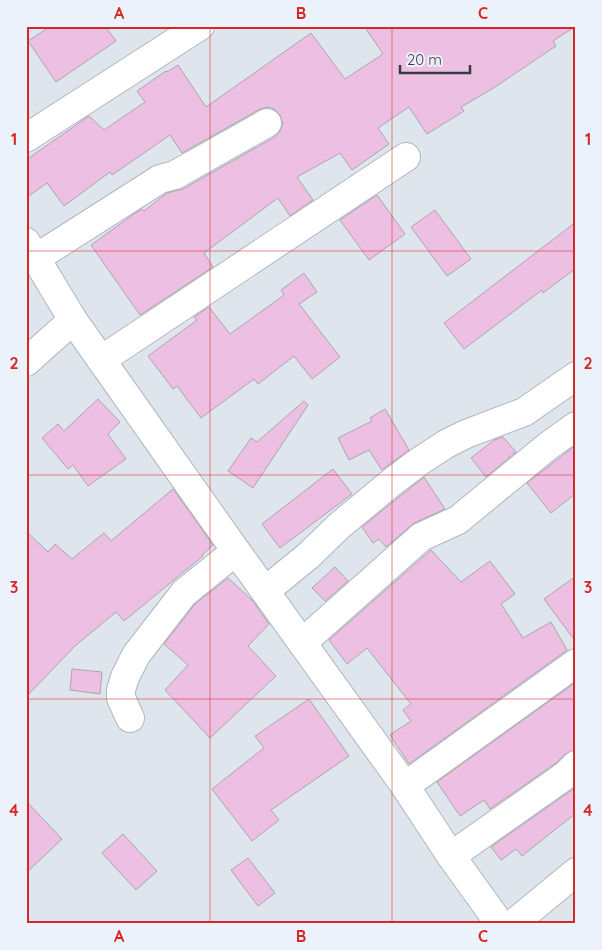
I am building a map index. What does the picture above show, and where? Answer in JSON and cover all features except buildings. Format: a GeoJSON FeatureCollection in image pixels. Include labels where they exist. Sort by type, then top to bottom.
{"type":"FeatureCollection","features":[{"type":"Feature","properties":{"kind":"street"},"geometry":{"type":"LineString","coordinates":[[26,138],[200,26]]}},
{"type":"Feature","properties":{"kind":"street"},"geometry":{"type":"LineString","coordinates":[[267,123],[175,175],[160,179],[31,250],[73,320],[405,786],[451,856],[500,924]]}},
{"type":"Feature","properties":{"kind":"street"},"geometry":{"type":"LineString","coordinates":[[101,360],[406,157]]}},
{"type":"Feature","properties":{"kind":"street"},"geometry":{"type":"LineString","coordinates":[[26,362],[73,320]]}},
{"type":"Feature","properties":{"kind":"street"},"geometry":{"type":"LineString","coordinates":[[266,591],[308,556],[339,526],[420,461],[466,434],[524,412],[576,376]]}},
{"type":"Feature","properties":{"kind":"street"},"geometry":{"type":"LineString","coordinates":[[302,643],[421,538],[458,520],[548,446],[576,426]]}},
{"type":"Feature","properties":{"kind":"street"},"geometry":{"type":"LineString","coordinates":[[130,718],[121,698],[121,690],[125,677],[136,656],[184,593],[236,551]]}},
{"type":"Feature","properties":{"kind":"street"},"geometry":{"type":"LineString","coordinates":[[405,786],[576,663]]}},
{"type":"Feature","properties":{"kind":"street"},"geometry":{"type":"LineString","coordinates":[[451,856],[576,766]]}},
{"type":"Feature","properties":{"kind":"street"},"geometry":{"type":"LineString","coordinates":[[513,924],[576,872]]}}]}
